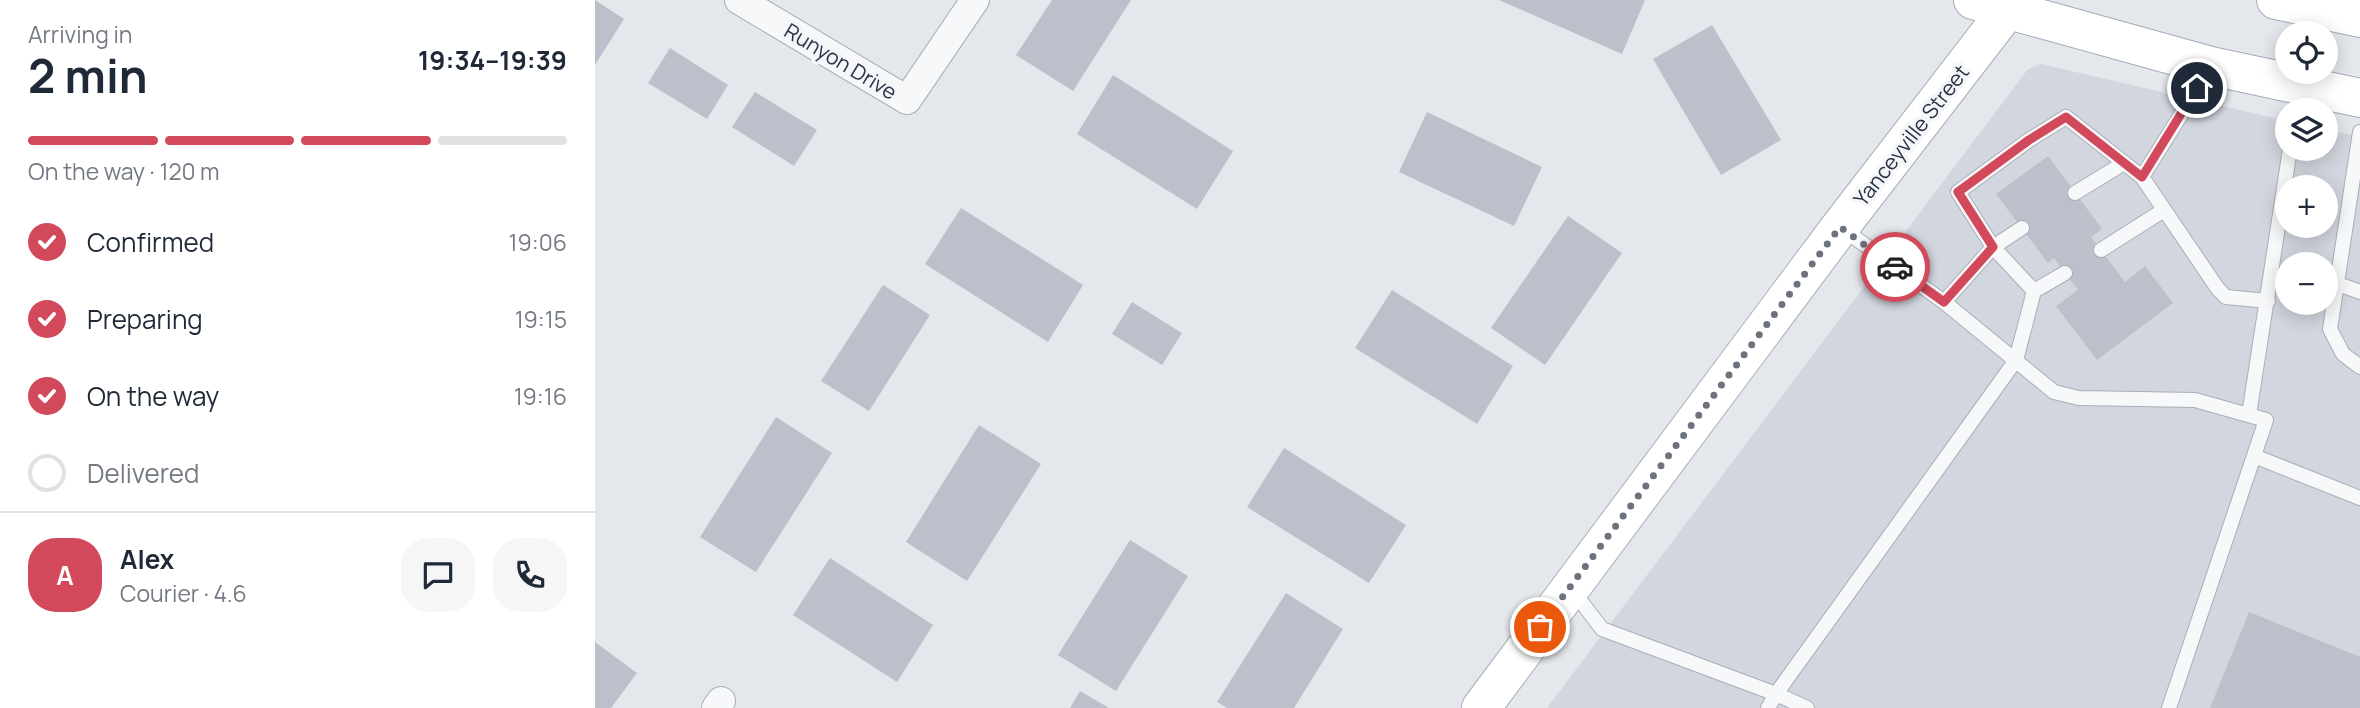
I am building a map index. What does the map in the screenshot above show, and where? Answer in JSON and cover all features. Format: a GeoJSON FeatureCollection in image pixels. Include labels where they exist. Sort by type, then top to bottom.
{"type":"FeatureCollection","features":[{"type":"Feature","properties":{"kind":"main road"},"geometry":{"type":"LineString","coordinates":[[2276,0],[2360,18]]}},
{"type":"Feature","properties":{"kind":"main road"},"geometry":{"type":"LineString","coordinates":[[1999,4],[2211,66],[2298,97],[2360,98]]}},
{"type":"Feature","properties":{"kind":"main road","name":"Yanceyville Street"},"geometry":{"type":"LineString","coordinates":[[1481,708],[1840,227],[1999,4]]}},
{"type":"Feature","properties":{"kind":"street","name":"Runyon Drive"},"geometry":{"type":"LineString","coordinates":[[739,0],[907,100],[975,0]]}},
{"type":"Feature","properties":{"kind":"lane"},"geometry":{"type":"LineString","coordinates":[[2142,177],[2211,66]]}},
{"type":"Feature","properties":{"kind":"lane"},"geometry":{"type":"LineString","coordinates":[[2034,291],[1993,247],[1958,192],[2029,140],[2066,117],[2142,177],[2226,297],[2268,301]]}},
{"type":"Feature","properties":{"kind":"lane"},"geometry":{"type":"LineString","coordinates":[[2338,277],[2360,132]]}},
{"type":"Feature","properties":{"kind":"lane"},"geometry":{"type":"LineString","coordinates":[[2249,415],[2288,161]]}},
{"type":"Feature","properties":{"kind":"lane"},"geometry":{"type":"LineString","coordinates":[[2075,193],[2124,163]]}},
{"type":"Feature","properties":{"kind":"lane"},"geometry":{"type":"LineString","coordinates":[[2101,250],[2164,209]]}},
{"type":"Feature","properties":{"kind":"lane"},"geometry":{"type":"LineString","coordinates":[[1840,227],[1944,302],[2054,392],[2079,398],[2195,400],[2266,420],[2169,708]]}},
{"type":"Feature","properties":{"kind":"lane"},"geometry":{"type":"LineString","coordinates":[[1944,302],[1993,247],[2022,228]]}},
{"type":"Feature","properties":{"kind":"lane"},"geometry":{"type":"LineString","coordinates":[[1768,708],[2016,360],[2034,291],[2065,273]]}},
{"type":"Feature","properties":{"kind":"lane"},"geometry":{"type":"LineString","coordinates":[[2338,284],[2360,292]]}},
{"type":"Feature","properties":{"kind":"lane"},"geometry":{"type":"LineString","coordinates":[[2332,315],[2330,329],[2343,354],[2360,367]]}},
{"type":"Feature","properties":{"kind":"lane"},"geometry":{"type":"LineString","coordinates":[[2254,456],[2360,498]]}},
{"type":"Feature","properties":{"kind":"lane"},"geometry":{"type":"LineString","coordinates":[[1570,587],[1602,629],[1807,708]]}},
{"type":"Feature","properties":{"kind":"shaded area"},"geometry":{"type":"Polygon","coordinates":[[[2041,64],[2275,118],[2275,161],[2338,161],[2338,132],[2360,136],[2360,708],[1547,708],[2028,69],[2041,64]]]}},
{"type":"Feature","properties":{"kind":"building"},"geometry":{"type":"Polygon","coordinates":[[[595,0],[624,19],[595,65],[595,0]]]}},
{"type":"Feature","properties":{"kind":"building"},"geometry":{"type":"Polygon","coordinates":[[[1052,0],[1131,0],[1073,91],[1016,55],[1052,0]]]}},
{"type":"Feature","properties":{"kind":"building"},"geometry":{"type":"Polygon","coordinates":[[[1499,0],[1645,0],[1622,54],[1499,0]]]}},
{"type":"Feature","properties":{"kind":"building"},"geometry":{"type":"Polygon","coordinates":[[[1712,25],[1781,140],[1721,175],[1653,59],[1712,25]]]}},
{"type":"Feature","properties":{"kind":"building"},"geometry":{"type":"Polygon","coordinates":[[[670,48],[728,85],[707,119],[648,83],[670,48]]]}},
{"type":"Feature","properties":{"kind":"building"},"geometry":{"type":"Polygon","coordinates":[[[1113,75],[1233,151],[1197,209],[1077,134],[1113,75]]]}},
{"type":"Feature","properties":{"kind":"building"},"geometry":{"type":"Polygon","coordinates":[[[755,92],[817,130],[794,166],[732,127],[755,92]]]}},
{"type":"Feature","properties":{"kind":"building"},"geometry":{"type":"Polygon","coordinates":[[[1427,112],[1542,167],[1514,226],[1399,172],[1427,112]]]}},
{"type":"Feature","properties":{"kind":"building"},"geometry":{"type":"Polygon","coordinates":[[[2048,156],[2102,229],[2091,237],[2125,282],[2145,266],[2173,303],[2097,360],[2056,306],[2078,290],[2054,258],[2048,263],[1996,194],[2048,156]]]}},
{"type":"Feature","properties":{"kind":"building"},"geometry":{"type":"Polygon","coordinates":[[[961,208],[1083,285],[1048,342],[925,264],[961,208]]]}},
{"type":"Feature","properties":{"kind":"building"},"geometry":{"type":"Polygon","coordinates":[[[1568,216],[1622,253],[1545,365],[1491,328],[1568,216]]]}},
{"type":"Feature","properties":{"kind":"building"},"geometry":{"type":"Polygon","coordinates":[[[883,285],[930,315],[869,411],[821,381],[883,285]]]}},
{"type":"Feature","properties":{"kind":"building"},"geometry":{"type":"Polygon","coordinates":[[[1392,290],[1513,366],[1477,424],[1355,348],[1392,290]]]}},
{"type":"Feature","properties":{"kind":"building"},"geometry":{"type":"Polygon","coordinates":[[[1132,302],[1182,333],[1162,365],[1112,334],[1132,302]]]}},
{"type":"Feature","properties":{"kind":"building"},"geometry":{"type":"Polygon","coordinates":[[[776,417],[832,453],[756,572],[700,537],[776,417]]]}},
{"type":"Feature","properties":{"kind":"building"},"geometry":{"type":"Polygon","coordinates":[[[979,425],[1041,464],[967,581],[906,542],[979,425]]]}},
{"type":"Feature","properties":{"kind":"building"},"geometry":{"type":"Polygon","coordinates":[[[1284,448],[1406,525],[1369,583],[1247,507],[1284,448]]]}},
{"type":"Feature","properties":{"kind":"building"},"geometry":{"type":"Polygon","coordinates":[[[1130,540],[1188,576],[1116,691],[1058,655],[1130,540]]]}},
{"type":"Feature","properties":{"kind":"building"},"geometry":{"type":"Polygon","coordinates":[[[830,558],[933,625],[897,682],[793,615],[830,558]]]}},
{"type":"Feature","properties":{"kind":"building"},"geometry":{"type":"Polygon","coordinates":[[[1286,593],[1343,629],[1294,708],[1227,708],[1217,702],[1286,593]]]}},
{"type":"Feature","properties":{"kind":"building"},"geometry":{"type":"Polygon","coordinates":[[[2249,612],[2360,657],[2360,708],[2210,708],[2249,612]]]}},
{"type":"Feature","properties":{"kind":"building"},"geometry":{"type":"Polygon","coordinates":[[[595,642],[637,673],[611,708],[595,708],[595,642]]]}},
{"type":"Feature","properties":{"kind":"building"},"geometry":{"type":"Polygon","coordinates":[[[1080,691],[1109,708],[1070,708],[1080,691]]]}},
{"type":"Feature","properties":{"kind":"way so far"},"geometry":{"type":"LineString","coordinates":[[1540,627],[1840,227],[1895,267]]}},
{"type":"Feature","properties":{"kind":"route"},"geometry":{"type":"LineString","coordinates":[[1895,267],[1944,302],[1993,247],[1958,192],[2029,140],[2066,117],[2142,177],[2197,88]]}}]}
